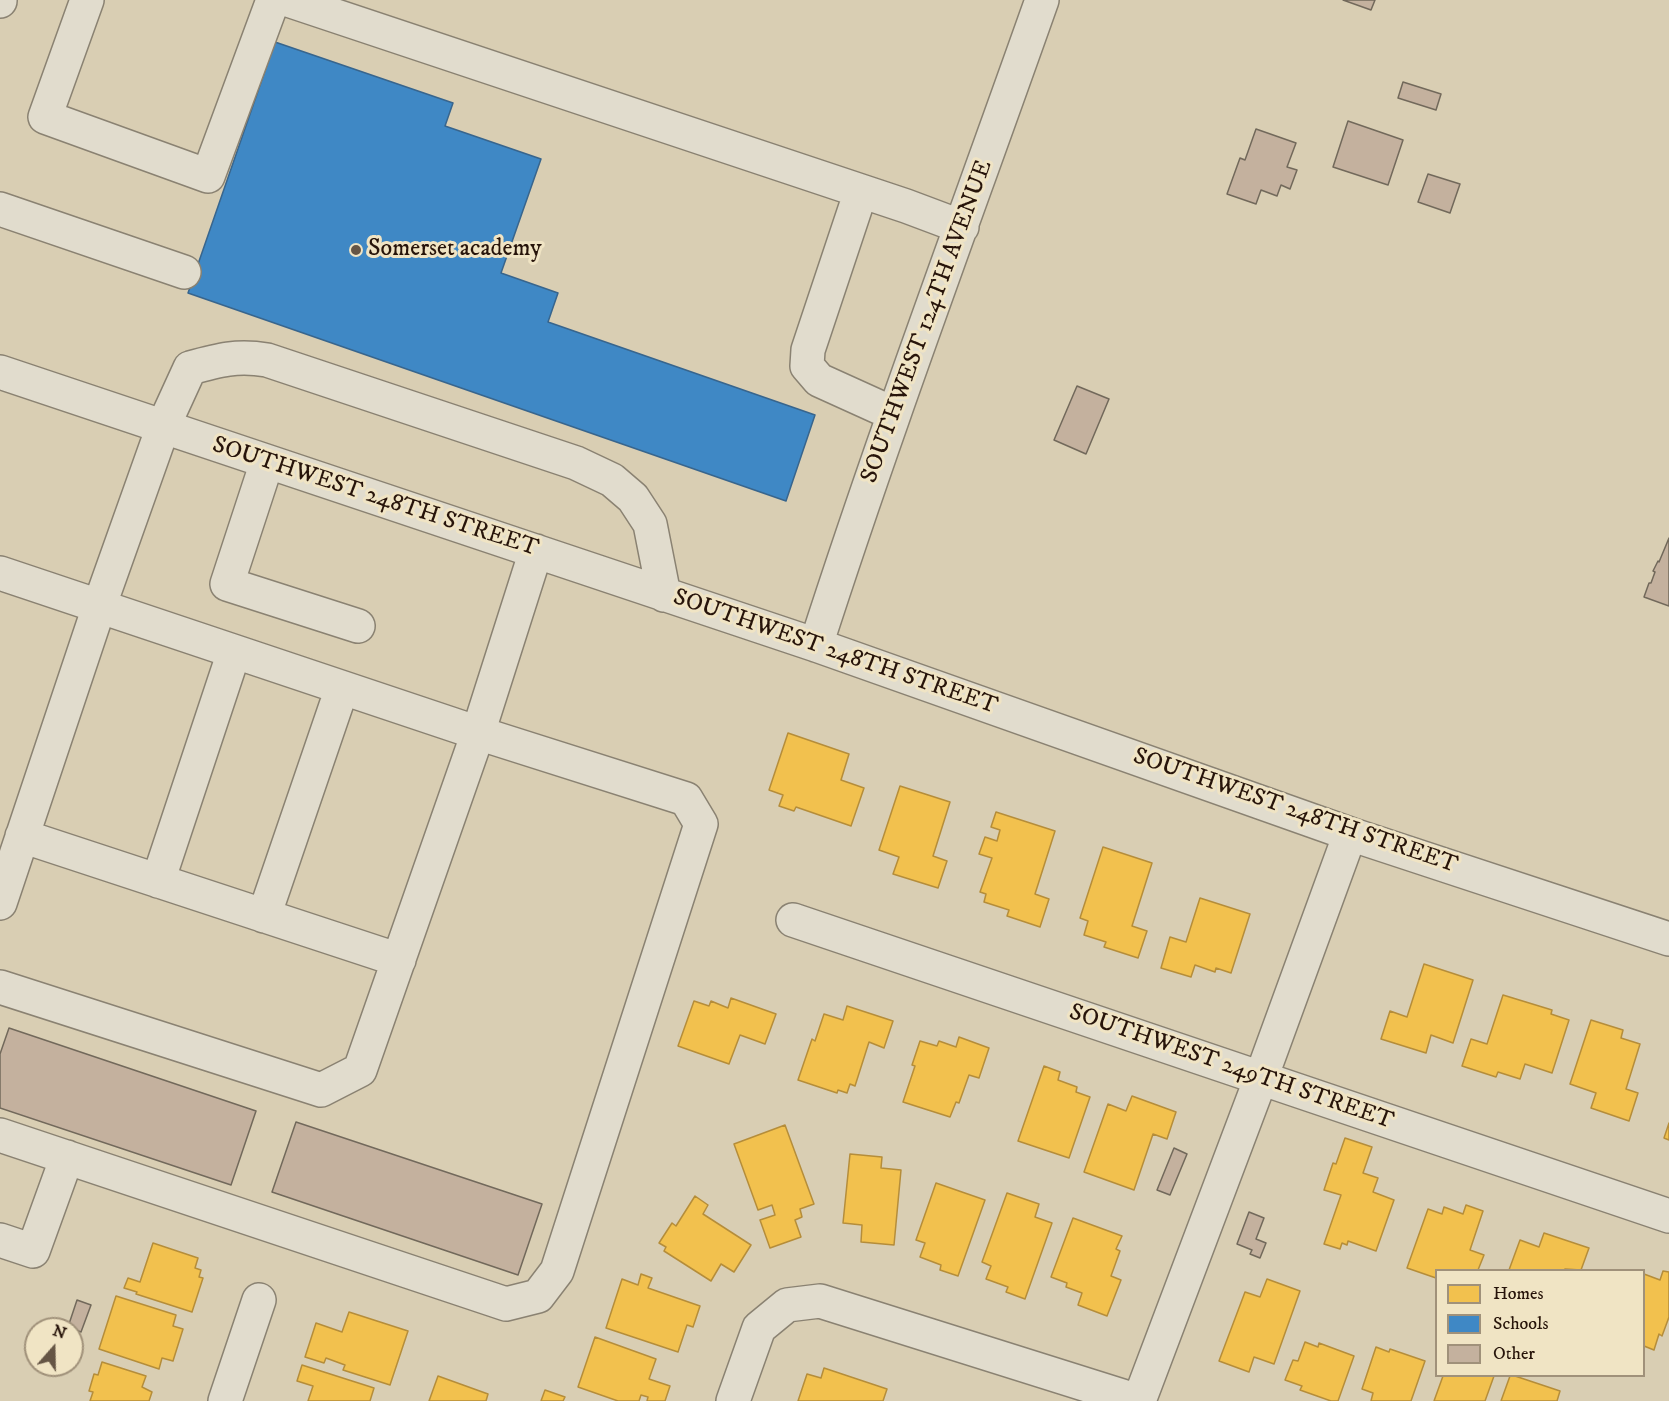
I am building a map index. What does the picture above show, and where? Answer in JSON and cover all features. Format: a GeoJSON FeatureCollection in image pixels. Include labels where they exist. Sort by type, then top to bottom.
{"type":"FeatureCollection","features":[{"type":"Feature","properties":{"kind":"street"},"geometry":{"type":"LineString","coordinates":[[87,0],[45,117],[208,176],[273,0]]}},
{"type":"Feature","properties":{"kind":"street"},"geometry":{"type":"LineString","coordinates":[[288,0],[906,206],[962,227]]}},
{"type":"Feature","properties":{"kind":"street","name":"SOUTHWEST 124TH AVENUE"},"geometry":{"type":"LineString","coordinates":[[816,645],[894,414],[1042,0]]}},
{"type":"Feature","properties":{"kind":"street"},"geometry":{"type":"LineString","coordinates":[[861,191],[808,350],[807,366],[819,380],[894,414]]}},
{"type":"Feature","properties":{"kind":"street"},"geometry":{"type":"LineString","coordinates":[[0,209],[184,272]]}},
{"type":"Feature","properties":{"kind":"street"},"geometry":{"type":"LineString","coordinates":[[0,903],[99,607],[163,427],[190,368],[224,359],[249,357],[267,360],[576,463],[612,480],[633,498],[650,524],[664,595]]}},
{"type":"Feature","properties":{"kind":"street","name":"SOUTHWEST 248TH STREET"},"geometry":{"type":"LineString","coordinates":[[0,372],[816,645],[1350,834],[1669,939]]}},
{"type":"Feature","properties":{"kind":"street"},"geometry":{"type":"LineString","coordinates":[[267,462],[227,584],[358,626]]}},
{"type":"Feature","properties":{"kind":"street"},"geometry":{"type":"LineString","coordinates":[[0,987],[321,1090],[360,1070],[478,733],[536,551]]}},
{"type":"Feature","properties":{"kind":"street"},"geometry":{"type":"LineString","coordinates":[[0,573],[478,733],[687,799],[701,824],[557,1271],[537,1296],[506,1304],[0,1135]]}},
{"type":"Feature","properties":{"kind":"street"},"geometry":{"type":"LineString","coordinates":[[158,881],[234,652]]}},
{"type":"Feature","properties":{"kind":"street"},"geometry":{"type":"LineString","coordinates":[[264,916],[342,688]]}},
{"type":"Feature","properties":{"kind":"street"},"geometry":{"type":"LineString","coordinates":[[733,1401],[759,1328],[787,1305],[820,1301],[1139,1401],[1350,834]]}},
{"type":"Feature","properties":{"kind":"street"},"geometry":{"type":"LineString","coordinates":[[22,836],[399,960]]}},
{"type":"Feature","properties":{"kind":"street","name":"SOUTHWEST 249TH STREET"},"geometry":{"type":"LineString","coordinates":[[793,920],[1669,1216]]}},
{"type":"Feature","properties":{"kind":"street"},"geometry":{"type":"LineString","coordinates":[[0,1240],[33,1251],[67,1157]]}},
{"type":"Feature","properties":{"kind":"street"},"geometry":{"type":"LineString","coordinates":[[225,1401],[259,1300]]}},
{"type":"Feature","properties":{"kind":"building: Homes"},"geometry":{"type":"Polygon","coordinates":[[[788,733],[849,754],[841,780],[864,788],[851,826],[796,807],[794,811],[779,806],[783,795],[769,790],[788,733]]]}},
{"type":"Feature","properties":{"kind":"building: Homes"},"geometry":{"type":"Polygon","coordinates":[[[900,786],[950,802],[933,856],[947,861],[938,888],[893,874],[899,857],[879,850],[900,786]]]}},
{"type":"Feature","properties":{"kind":"building: Homes"},"geometry":{"type":"Polygon","coordinates":[[[996,812],[1055,831],[1035,894],[1049,899],[1040,927],[1007,916],[1009,910],[984,902],[986,894],[980,892],[992,858],[979,854],[985,837],[997,841],[1000,830],[991,827],[996,812]]]}},
{"type":"Feature","properties":{"kind":"building: Homes"},"geometry":{"type":"Polygon","coordinates":[[[1103,847],[1152,863],[1132,926],[1147,931],[1138,958],[1104,947],[1106,942],[1084,935],[1088,921],[1080,918],[1103,847]]]}},
{"type":"Feature","properties":{"kind":"building: Homes"},"geometry":{"type":"Polygon","coordinates":[[[1200,898],[1250,914],[1231,973],[1216,968],[1215,972],[1195,965],[1191,977],[1161,968],[1170,937],[1186,942],[1200,898]]]}},
{"type":"Feature","properties":{"kind":"building: Homes"},"geometry":{"type":"Polygon","coordinates":[[[1424,964],[1473,980],[1453,1043],[1431,1035],[1426,1053],[1381,1039],[1390,1011],[1407,1017],[1424,964]]]}},
{"type":"Feature","properties":{"kind":"building: Homes"},"geometry":{"type":"Polygon","coordinates":[[[1503,995],[1552,1010],[1551,1014],[1569,1020],[1552,1073],[1525,1064],[1520,1079],[1498,1072],[1496,1077],[1462,1066],[1471,1039],[1487,1044],[1503,995]]]}},
{"type":"Feature","properties":{"kind":"building: Homes"},"geometry":{"type":"Polygon","coordinates":[[[731,998],[776,1014],[765,1044],[740,1035],[729,1064],[678,1046],[694,1001],[709,1006],[711,1001],[728,1008],[731,998]]]}},
{"type":"Feature","properties":{"kind":"building: Homes"},"geometry":{"type":"Polygon","coordinates":[[[847,1006],[893,1021],[884,1048],[869,1042],[855,1086],[850,1084],[847,1093],[838,1090],[837,1093],[798,1080],[812,1039],[815,1041],[824,1014],[843,1020],[847,1006]]]}},
{"type":"Feature","properties":{"kind":"building: Homes"},"geometry":{"type":"Polygon","coordinates":[[[1591,1020],[1623,1030],[1621,1038],[1640,1044],[1626,1089],[1638,1093],[1629,1121],[1591,1108],[1596,1093],[1570,1084],[1591,1020]]]}},
{"type":"Feature","properties":{"kind":"building: Homes"},"geometry":{"type":"Polygon","coordinates":[[[959,1037],[989,1048],[979,1078],[969,1075],[959,1103],[956,1102],[950,1117],[903,1102],[915,1066],[912,1065],[920,1041],[937,1046],[939,1041],[956,1047],[959,1037]]]}},
{"type":"Feature","properties":{"kind":"building: Homes"},"geometry":{"type":"Polygon","coordinates":[[[1044,1066],[1060,1072],[1058,1080],[1077,1087],[1076,1092],[1090,1097],[1069,1158],[1018,1141],[1044,1066]]]}},
{"type":"Feature","properties":{"kind":"building: Homes"},"geometry":{"type":"Polygon","coordinates":[[[1132,1096],[1176,1112],[1167,1139],[1153,1134],[1134,1190],[1084,1172],[1108,1104],[1126,1111],[1132,1096]]]}},
{"type":"Feature","properties":{"kind":"building: Homes"},"geometry":{"type":"Polygon","coordinates":[[[1669,1123],[1669,1140],[1664,1138],[1669,1123]]]}},
{"type":"Feature","properties":{"kind":"building: Homes"},"geometry":{"type":"Polygon","coordinates":[[[785,1125],[814,1204],[800,1209],[802,1217],[795,1220],[801,1237],[770,1248],[760,1220],[775,1215],[772,1205],[758,1210],[734,1144],[785,1125]]]}},
{"type":"Feature","properties":{"kind":"building: Homes"},"geometry":{"type":"Polygon","coordinates":[[[1345,1138],[1372,1147],[1363,1173],[1378,1178],[1373,1192],[1394,1200],[1376,1251],[1348,1241],[1347,1245],[1342,1243],[1340,1249],[1324,1244],[1341,1195],[1324,1190],[1345,1138]]]}},
{"type":"Feature","properties":{"kind":"building: Homes"},"geometry":{"type":"Polygon","coordinates":[[[850,1154],[882,1157],[881,1168],[901,1170],[894,1245],[861,1242],[862,1225],[843,1223],[850,1154]]]}},
{"type":"Feature","properties":{"kind":"building: Homes"},"geometry":{"type":"Polygon","coordinates":[[[936,1183],[985,1200],[958,1276],[940,1270],[941,1265],[920,1257],[925,1243],[916,1240],[936,1183]]]}},
{"type":"Feature","properties":{"kind":"building: Homes"},"geometry":{"type":"Polygon","coordinates":[[[1007,1193],[1039,1204],[1035,1217],[1052,1223],[1025,1299],[1006,1292],[1008,1287],[986,1279],[991,1266],[982,1262],[1007,1193]]]}},
{"type":"Feature","properties":{"kind":"building: Homes"},"geometry":{"type":"Polygon","coordinates":[[[695,1196],[708,1205],[703,1214],[751,1245],[734,1272],[721,1264],[711,1281],[664,1251],[666,1247],[659,1243],[672,1223],[676,1226],[695,1196]]]}},
{"type":"Feature","properties":{"kind":"building: Homes"},"geometry":{"type":"Polygon","coordinates":[[[1466,1205],[1483,1211],[1470,1250],[1484,1255],[1478,1269],[1435,1269],[1435,1278],[1407,1268],[1428,1209],[1442,1214],[1444,1207],[1463,1214],[1466,1205]]]}},
{"type":"Feature","properties":{"kind":"building: Homes"},"geometry":{"type":"Polygon","coordinates":[[[1073,1218],[1122,1236],[1116,1249],[1120,1251],[1111,1276],[1121,1280],[1107,1316],[1078,1305],[1082,1293],[1066,1287],[1067,1283],[1051,1277],[1073,1218]]]}},
{"type":"Feature","properties":{"kind":"building: Homes"},"geometry":{"type":"Polygon","coordinates":[[[1544,1233],[1589,1248],[1581,1269],[1509,1269],[1520,1240],[1539,1247],[1544,1233]]]}},
{"type":"Feature","properties":{"kind":"building: Homes"},"geometry":{"type":"Polygon","coordinates":[[[153,1243],[198,1258],[195,1268],[201,1270],[199,1277],[203,1278],[192,1312],[124,1288],[128,1278],[140,1282],[153,1243]]]}},
{"type":"Feature","properties":{"kind":"building: Homes"},"geometry":{"type":"Polygon","coordinates":[[[1663,1271],[1669,1272],[1669,1317],[1662,1336],[1659,1334],[1654,1350],[1645,1346],[1645,1274],[1660,1280],[1663,1271]]]}},
{"type":"Feature","properties":{"kind":"building: Homes"},"geometry":{"type":"Polygon","coordinates":[[[641,1274],[652,1278],[648,1288],[700,1306],[693,1327],[687,1325],[678,1352],[606,1328],[622,1279],[638,1285],[641,1274]]]}},
{"type":"Feature","properties":{"kind":"building: Homes"},"geometry":{"type":"Polygon","coordinates":[[[1267,1279],[1300,1291],[1274,1364],[1254,1357],[1249,1372],[1219,1361],[1245,1292],[1260,1297],[1267,1279]]]}},
{"type":"Feature","properties":{"kind":"building: Homes"},"geometry":{"type":"Polygon","coordinates":[[[116,1296],[176,1315],[173,1326],[183,1329],[173,1361],[162,1358],[159,1369],[99,1349],[116,1296]]]}},
{"type":"Feature","properties":{"kind":"building: Homes"},"geometry":{"type":"Polygon","coordinates":[[[349,1312],[408,1331],[390,1385],[343,1370],[345,1365],[326,1358],[324,1363],[305,1357],[316,1323],[342,1332],[349,1312]]]}},
{"type":"Feature","properties":{"kind":"building: Homes"},"geometry":{"type":"Polygon","coordinates":[[[595,1337],[656,1359],[649,1379],[670,1386],[665,1401],[647,1401],[648,1397],[641,1395],[639,1401],[618,1401],[578,1387],[595,1337]]]}},
{"type":"Feature","properties":{"kind":"building: Homes"},"geometry":{"type":"Polygon","coordinates":[[[1305,1342],[1318,1347],[1319,1343],[1354,1356],[1338,1401],[1331,1401],[1300,1390],[1302,1386],[1285,1380],[1293,1360],[1298,1361],[1305,1342]]]}},
{"type":"Feature","properties":{"kind":"building: Homes"},"geometry":{"type":"Polygon","coordinates":[[[1376,1347],[1389,1352],[1390,1349],[1425,1361],[1411,1401],[1371,1401],[1373,1393],[1362,1389],[1376,1347]]]}},
{"type":"Feature","properties":{"kind":"building: Homes"},"geometry":{"type":"Polygon","coordinates":[[[102,1362],[146,1376],[142,1387],[152,1392],[149,1401],[90,1401],[93,1392],[89,1391],[94,1374],[98,1375],[102,1362]]]}},
{"type":"Feature","properties":{"kind":"building: Homes"},"geometry":{"type":"Polygon","coordinates":[[[302,1365],[374,1388],[370,1401],[308,1401],[313,1386],[297,1381],[302,1365]]]}},
{"type":"Feature","properties":{"kind":"building: Homes"},"geometry":{"type":"Polygon","coordinates":[[[824,1368],[887,1389],[883,1401],[798,1401],[807,1374],[821,1378],[824,1368]]]}},
{"type":"Feature","properties":{"kind":"building: Homes"},"geometry":{"type":"Polygon","coordinates":[[[438,1376],[488,1394],[486,1401],[429,1401],[438,1376]]]}},
{"type":"Feature","properties":{"kind":"building: Homes"},"geometry":{"type":"Polygon","coordinates":[[[1443,1377],[1494,1377],[1485,1401],[1434,1401],[1443,1377]]]}},
{"type":"Feature","properties":{"kind":"building: Homes"},"geometry":{"type":"Polygon","coordinates":[[[1510,1377],[1518,1377],[1560,1391],[1557,1401],[1501,1401],[1510,1377]]]}},
{"type":"Feature","properties":{"kind":"building: Homes"},"geometry":{"type":"Polygon","coordinates":[[[545,1390],[565,1397],[563,1401],[541,1401],[545,1390]]]}},
{"type":"Feature","properties":{"kind":"building: Schools","name":"Somerset academy"},"geometry":{"type":"Polygon","coordinates":[[[275,42],[453,103],[445,126],[541,159],[501,273],[558,293],[548,322],[815,415],[786,501],[188,293],[275,42]]]}},
{"type":"Feature","properties":{"kind":"building: Other"},"geometry":{"type":"Polygon","coordinates":[[[1343,0],[1375,0],[1371,10],[1343,0]]]}},
{"type":"Feature","properties":{"kind":"building: Other"},"geometry":{"type":"Polygon","coordinates":[[[1403,82],[1441,94],[1436,110],[1398,98],[1403,82]]]}},
{"type":"Feature","properties":{"kind":"building: Other"},"geometry":{"type":"Polygon","coordinates":[[[1348,121],[1403,140],[1388,185],[1333,167],[1348,121]]]}},
{"type":"Feature","properties":{"kind":"building: Other"},"geometry":{"type":"Polygon","coordinates":[[[1256,129],[1296,143],[1287,167],[1297,170],[1290,189],[1281,185],[1277,196],[1261,190],[1256,204],[1227,194],[1240,158],[1245,160],[1256,129]]]}},
{"type":"Feature","properties":{"kind":"building: Other"},"geometry":{"type":"Polygon","coordinates":[[[1428,174],[1460,184],[1450,213],[1418,202],[1428,174]]]}},
{"type":"Feature","properties":{"kind":"building: Other"},"geometry":{"type":"Polygon","coordinates":[[[1077,386],[1109,399],[1086,454],[1054,440],[1077,386]]]}},
{"type":"Feature","properties":{"kind":"building: Other"},"geometry":{"type":"Polygon","coordinates":[[[1669,538],[1669,606],[1644,597],[1655,572],[1653,571],[1669,538]]]}},
{"type":"Feature","properties":{"kind":"building: Other"},"geometry":{"type":"Polygon","coordinates":[[[9,1028],[256,1111],[231,1185],[0,1108],[0,1054],[9,1028]]]}},
{"type":"Feature","properties":{"kind":"building: Other"},"geometry":{"type":"Polygon","coordinates":[[[296,1122],[542,1204],[518,1275],[272,1192],[296,1122]]]}},
{"type":"Feature","properties":{"kind":"building: Other"},"geometry":{"type":"Polygon","coordinates":[[[1174,1148],[1187,1154],[1170,1195],[1157,1190],[1174,1148]]]}},
{"type":"Feature","properties":{"kind":"building: Other"},"geometry":{"type":"Polygon","coordinates":[[[1249,1212],[1264,1218],[1256,1239],[1266,1243],[1260,1258],[1250,1254],[1252,1250],[1237,1244],[1249,1212]]]}},
{"type":"Feature","properties":{"kind":"building: Other"},"geometry":{"type":"Polygon","coordinates":[[[77,1300],[91,1305],[84,1324],[84,1317],[71,1317],[77,1300]]]}},
{"type":"Feature","properties":{"kind":"place","name":"Somerset academy"},"geometry":{"type":"Point","coordinates":[356,250]}}]}
